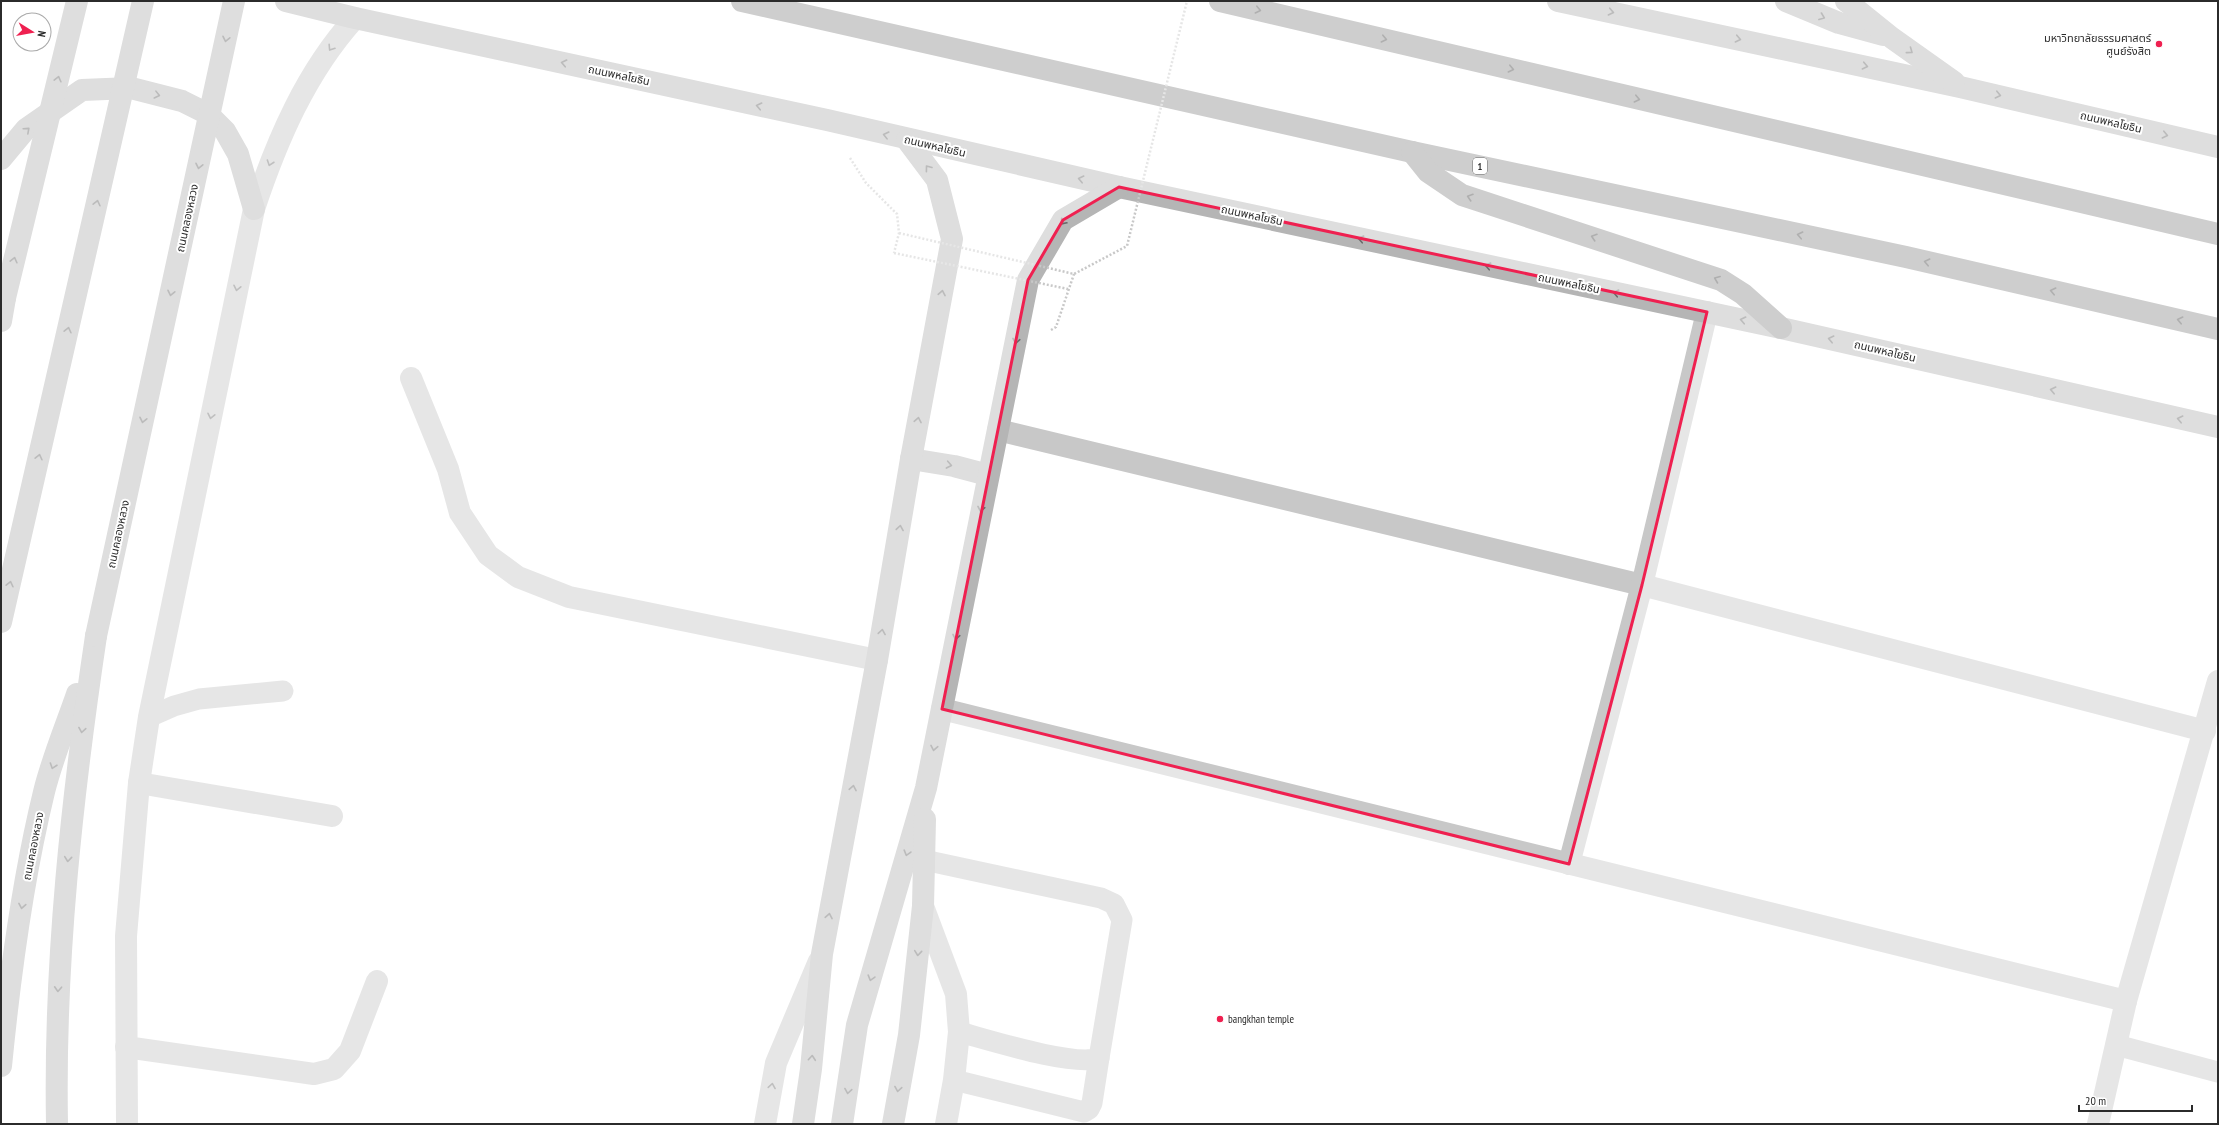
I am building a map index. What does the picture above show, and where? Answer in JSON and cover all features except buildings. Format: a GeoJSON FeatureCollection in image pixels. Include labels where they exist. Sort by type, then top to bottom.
{"type":"FeatureCollection","features":[{"type":"Feature","properties":{"kind":"highway","name":"1"},"geometry":{"type":"LineString","coordinates":[[742,1],[1412,152],[1906,257],[2218,329]]}},
{"type":"Feature","properties":{"kind":"highway"},"geometry":{"type":"LineString","coordinates":[[1220,1],[2218,234]]}},
{"type":"Feature","properties":{"kind":"highway"},"geometry":{"type":"LineString","coordinates":[[1412,152],[1428,172],[1462,195],[1721,280],[1743,294],[1781,328]]}},
{"type":"Feature","properties":{"kind":"main road"},"geometry":{"type":"LineString","coordinates":[[1,320],[3,305],[77,1]]}},
{"type":"Feature","properties":{"kind":"main road"},"geometry":{"type":"LineString","coordinates":[[1,622],[143,1]]}},
{"type":"Feature","properties":{"kind":"main road","name":"ถนนคลองหลวง"},"geometry":{"type":"LineString","coordinates":[[1,1066],[11,965],[35,831],[45,790],[96,636],[234,1]]}},
{"type":"Feature","properties":{"kind":"main road","name":"ถนนพหลโยธิน"},"geometry":{"type":"LineString","coordinates":[[286,1],[355,18],[827,120],[906,140],[1119,187],[1781,328],[2218,427]]}},
{"type":"Feature","properties":{"kind":"main road"},"geometry":{"type":"LineString","coordinates":[[1786,1],[1839,23],[1892,38]]}},
{"type":"Feature","properties":{"kind":"main road"},"geometry":{"type":"LineString","coordinates":[[1846,1],[1892,38],[1960,86]]}},
{"type":"Feature","properties":{"kind":"main road","name":"ถนนพหลโยธิน"},"geometry":{"type":"LineString","coordinates":[[1566,2],[1960,86],[2218,147]]}},
{"type":"Feature","properties":{"kind":"main road"},"geometry":{"type":"LineString","coordinates":[[1,159],[26,129],[82,90],[131,88],[182,101],[212,118],[225,131],[238,154],[254,209]]}},
{"type":"Feature","properties":{"kind":"main road"},"geometry":{"type":"LineString","coordinates":[[803,1124],[811,1069],[822,954],[877,660],[911,459],[952,239],[937,180],[906,140]]}},
{"type":"Feature","properties":{"kind":"main road"},"geometry":{"type":"LineString","coordinates":[[842,1124],[858,1025],[926,788],[1028,280],[1062,220],[1119,187]]}},
{"type":"Feature","properties":{"kind":"main road"},"geometry":{"type":"LineString","coordinates":[[911,459],[954,466],[988,476]]}},
{"type":"Feature","properties":{"kind":"main road"},"geometry":{"type":"LineString","coordinates":[[57,1124],[55,1048],[62,914],[80,745],[96,636]]}},
{"type":"Feature","properties":{"kind":"main road"},"geometry":{"type":"LineString","coordinates":[[893,1124],[904,1054],[909,1035],[923,906],[926,788]]}},
{"type":"Feature","properties":{"kind":"street"},"geometry":{"type":"LineString","coordinates":[[127,1124],[126,936],[139,783],[149,717],[254,209],[273,152],[306,86],[338,38],[355,18]]}},
{"type":"Feature","properties":{"kind":"street"},"geometry":{"type":"LineString","coordinates":[[1570,864],[1642,585],[1707,312]]}},
{"type":"Feature","properties":{"kind":"street"},"geometry":{"type":"LineString","coordinates":[[411,378],[448,469],[460,513],[488,555],[518,577],[569,597],[877,660]]}},
{"type":"Feature","properties":{"kind":"street"},"geometry":{"type":"LineString","coordinates":[[998,430],[1642,585],[2212,732]]}},
{"type":"Feature","properties":{"kind":"street"},"geometry":{"type":"LineString","coordinates":[[2098,1124],[2126,1001],[2212,732],[2218,681]]}},
{"type":"Feature","properties":{"kind":"street"},"geometry":{"type":"LineString","coordinates":[[942,709],[2126,1001]]}},
{"type":"Feature","properties":{"kind":"street"},"geometry":{"type":"LineString","coordinates":[[139,783],[332,816]]}},
{"type":"Feature","properties":{"kind":"street"},"geometry":{"type":"LineString","coordinates":[[923,906],[956,994],[959,1032],[954,1080],[946,1124]]}},
{"type":"Feature","properties":{"kind":"street"},"geometry":{"type":"LineString","coordinates":[[765,1124],[776,1063],[822,954]]}},
{"type":"Feature","properties":{"kind":"street"},"geometry":{"type":"LineString","coordinates":[[126,1047],[314,1074],[334,1069],[350,1051],[377,981]]}},
{"type":"Feature","properties":{"kind":"lane"},"geometry":{"type":"LineString","coordinates":[[149,717],[174,706],[199,699],[283,691]]}},
{"type":"Feature","properties":{"kind":"lane"},"geometry":{"type":"LineString","coordinates":[[924,860],[1101,898],[1114,904],[1122,920],[1092,1103],[1089,1109],[1084,1112],[954,1080]]}},
{"type":"Feature","properties":{"kind":"lane"},"geometry":{"type":"LineString","coordinates":[[959,1032],[1067,1059],[1090,1061],[1099,1058]]}},
{"type":"Feature","properties":{"kind":"lane"},"geometry":{"type":"LineString","coordinates":[[2116,1045],[2218,1072]]}},
{"type":"Feature","properties":{"kind":"path"},"geometry":{"type":"LineString","coordinates":[[827,120],[866,183],[897,214],[899,233],[894,253],[1068,289],[1074,274],[1127,246],[1187,1]]}},
{"type":"Feature","properties":{"kind":"path"},"geometry":{"type":"LineString","coordinates":[[899,233],[1074,274]]}},
{"type":"Feature","properties":{"kind":"highlighted area"},"geometry":{"type":"Polygon","coordinates":[[[1119,187],[1707,312],[1642,585],[1569,864],[942,709],[1028,280],[1063,220],[1119,187]]]}},
{"type":"Feature","properties":{"kind":"place","name":"มหาวิทยาลัยธรรมศาสตร์ ศูนย์รังสิต"},"geometry":{"type":"Point","coordinates":[2159,44]}},
{"type":"Feature","properties":{"kind":"place","name":"bangkhan temple"},"geometry":{"type":"Point","coordinates":[1220,1019]}}]}
